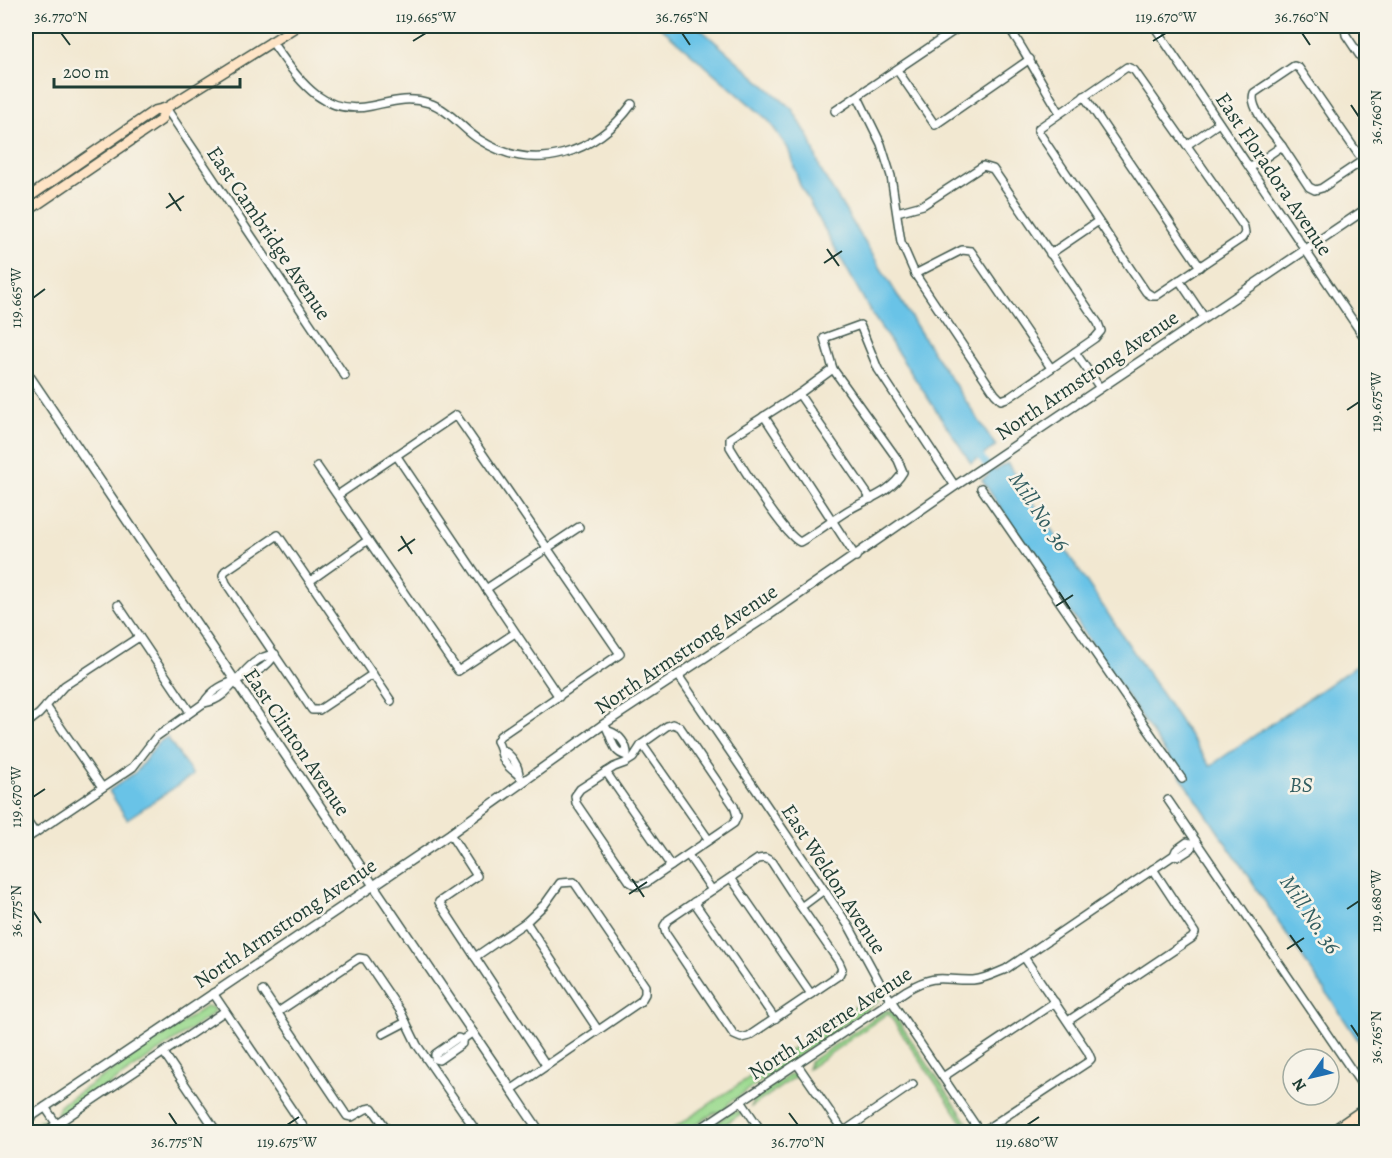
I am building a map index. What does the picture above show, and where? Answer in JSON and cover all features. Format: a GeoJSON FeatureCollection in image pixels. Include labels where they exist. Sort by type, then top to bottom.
{"type":"FeatureCollection","features":[{"type":"Feature","properties":{"kind":"main road"},"geometry":{"type":"LineString","coordinates":[[26,199],[154,111],[166,108],[297,26]]}},
{"type":"Feature","properties":{"kind":"main road"},"geometry":{"type":"LineString","coordinates":[[26,212],[161,120],[166,108]]}},
{"type":"Feature","properties":{"kind":"main road"},"geometry":{"type":"LineString","coordinates":[[1330,1132],[1366,1110]]}},
{"type":"Feature","properties":{"kind":"main road"},"geometry":{"type":"LineString","coordinates":[[1347,1132],[1366,1118]]}},
{"type":"Feature","properties":{"kind":"street"},"geometry":{"type":"LineString","coordinates":[[836,111],[961,26]]}},
{"type":"Feature","properties":{"kind":"street"},"geometry":{"type":"LineString","coordinates":[[1008,26],[1030,59],[1041,83],[1060,113]]}},
{"type":"Feature","properties":{"kind":"street","name":"East Floradora Avenue"},"geometry":{"type":"LineString","coordinates":[[1154,26],[1366,340]]}},
{"type":"Feature","properties":{"kind":"street"},"geometry":{"type":"LineString","coordinates":[[1349,26],[1345,29],[1346,35],[1366,65]]}},
{"type":"Feature","properties":{"kind":"street"},"geometry":{"type":"LineString","coordinates":[[271,41],[306,87],[326,102],[360,108],[404,99],[430,103],[483,142],[514,154],[547,156],[570,152],[587,145],[610,130],[632,104]]}},
{"type":"Feature","properties":{"kind":"street"},"geometry":{"type":"LineString","coordinates":[[897,70],[935,125],[1030,59]]}},
{"type":"Feature","properties":{"kind":"street"},"geometry":{"type":"LineString","coordinates":[[1294,66],[1299,68],[1365,160],[1322,188],[1315,190],[1309,187],[1282,146],[1254,106],[1252,98],[1254,93],[1294,66]]}},
{"type":"Feature","properties":{"kind":"street"},"geometry":{"type":"LineString","coordinates":[[1131,68],[1244,227],[1245,233],[1242,238],[1156,296],[1148,295],[1039,135],[1039,128],[1084,96],[1123,69],[1131,68]]}},
{"type":"Feature","properties":{"kind":"street"},"geometry":{"type":"LineString","coordinates":[[1084,96],[1200,267]]}},
{"type":"Feature","properties":{"kind":"street"},"geometry":{"type":"LineString","coordinates":[[858,97],[881,144],[891,176],[901,243],[915,274],[1000,400],[1010,397],[1101,332],[1098,323],[993,169],[983,166],[923,205],[897,212]]}},
{"type":"Feature","properties":{"kind":"street","name":"East Cambridge Avenue"},"geometry":{"type":"LineString","coordinates":[[166,108],[345,376]]}},
{"type":"Feature","properties":{"kind":"street"},"geometry":{"type":"LineString","coordinates":[[1187,145],[1220,123]]}},
{"type":"Feature","properties":{"kind":"street"},"geometry":{"type":"LineString","coordinates":[[1250,168],[1282,146]]}},
{"type":"Feature","properties":{"kind":"street","name":"North Armstrong Avenue"},"geometry":{"type":"LineString","coordinates":[[26,1120],[450,834],[521,778],[606,728],[678,675],[856,557],[955,486],[1366,209]]}},
{"type":"Feature","properties":{"kind":"street"},"geometry":{"type":"LineString","coordinates":[[1050,254],[1097,222]]}},
{"type":"Feature","properties":{"kind":"street"},"geometry":{"type":"LineString","coordinates":[[915,274],[962,250],[971,251],[1050,368]]}},
{"type":"Feature","properties":{"kind":"street"},"geometry":{"type":"LineString","coordinates":[[1179,280],[1204,317]]}},
{"type":"Feature","properties":{"kind":"street"},"geometry":{"type":"LineString","coordinates":[[834,369],[730,438],[729,447],[794,540],[800,542],[850,509],[871,500],[893,485],[903,472],[898,460],[834,369],[824,338],[860,325],[878,369],[955,486]]}},
{"type":"Feature","properties":{"kind":"street"},"geometry":{"type":"LineString","coordinates":[[1075,352],[1100,388]]}},
{"type":"Feature","properties":{"kind":"street","name":"East Clinton Avenue"},"geometry":{"type":"LineString","coordinates":[[26,371],[540,1132]]}},
{"type":"Feature","properties":{"kind":"street"},"geometry":{"type":"LineString","coordinates":[[799,394],[871,500]]}},
{"type":"Feature","properties":{"kind":"street"},"geometry":{"type":"LineString","coordinates":[[338,495],[456,415],[620,654],[500,736],[497,741],[502,750],[502,756],[514,774],[521,778]]}},
{"type":"Feature","properties":{"kind":"street"},"geometry":{"type":"LineString","coordinates":[[764,416],[856,557]]}},
{"type":"Feature","properties":{"kind":"street"},"geometry":{"type":"LineString","coordinates":[[396,455],[559,697]]}},
{"type":"Feature","properties":{"kind":"street"},"geometry":{"type":"LineString","coordinates":[[318,466],[458,671],[515,633]]}},
{"type":"Feature","properties":{"kind":"street"},"geometry":{"type":"LineString","coordinates":[[981,488],[1182,778]]}},
{"type":"Feature","properties":{"kind":"street"},"geometry":{"type":"LineString","coordinates":[[486,589],[579,527]]}},
{"type":"Feature","properties":{"kind":"street"},"geometry":{"type":"LineString","coordinates":[[373,674],[320,711],[315,711],[226,584],[223,575],[229,568],[278,535],[310,581],[373,674],[391,701]]}},
{"type":"Feature","properties":{"kind":"street"},"geometry":{"type":"LineString","coordinates":[[310,581],[368,540]]}},
{"type":"Feature","properties":{"kind":"street"},"geometry":{"type":"LineString","coordinates":[[118,605],[190,712]]}},
{"type":"Feature","properties":{"kind":"street"},"geometry":{"type":"LineString","coordinates":[[26,724],[64,687],[139,637]]}},
{"type":"Feature","properties":{"kind":"street"},"geometry":{"type":"LineString","coordinates":[[26,839],[133,767],[156,737],[204,703],[213,702],[219,698],[234,682],[256,673],[271,662],[275,654]]}},
{"type":"Feature","properties":{"kind":"street","name":"East Weldon Avenue"},"geometry":{"type":"LineString","coordinates":[[678,675],[850,928],[891,1000],[981,1132]]}},
{"type":"Feature","properties":{"kind":"street"},"geometry":{"type":"LineString","coordinates":[[46,706],[102,788]]}},
{"type":"Feature","properties":{"kind":"street"},"geometry":{"type":"LineString","coordinates":[[673,724],[680,727],[734,807],[737,816],[734,823],[646,883],[637,886],[630,882],[623,872],[576,803],[575,795],[580,789],[628,758],[642,744],[667,726],[673,724]]}},
{"type":"Feature","properties":{"kind":"street"},"geometry":{"type":"LineString","coordinates":[[606,728],[617,734],[627,750],[628,758]]}},
{"type":"Feature","properties":{"kind":"street"},"geometry":{"type":"LineString","coordinates":[[606,728],[609,740],[619,754],[628,758]]}},
{"type":"Feature","properties":{"kind":"street"},"geometry":{"type":"LineString","coordinates":[[616,749],[624,744]]}},
{"type":"Feature","properties":{"kind":"street"},"geometry":{"type":"LineString","coordinates":[[642,744],[709,840]]}},
{"type":"Feature","properties":{"kind":"street"},"geometry":{"type":"LineString","coordinates":[[606,772],[671,866]]}},
{"type":"Feature","properties":{"kind":"street"},"geometry":{"type":"LineString","coordinates":[[1168,800],[1194,842],[1366,1091]]}},
{"type":"Feature","properties":{"kind":"street"},"geometry":{"type":"LineString","coordinates":[[26,820],[34,833]]}},
{"type":"Feature","properties":{"kind":"street"},"geometry":{"type":"LineString","coordinates":[[450,834],[477,876],[439,902],[546,1065]]}},
{"type":"Feature","properties":{"kind":"street","name":"North Laverne Avenue"},"geometry":{"type":"LineString","coordinates":[[695,1132],[921,982],[934,978],[974,980],[1006,969],[1174,855],[1180,856],[1191,849],[1194,842]]}},
{"type":"Feature","properties":{"kind":"street"},"geometry":{"type":"LineString","coordinates":[[688,855],[712,890]]}},
{"type":"Feature","properties":{"kind":"street"},"geometry":{"type":"LineString","coordinates":[[765,858],[771,861],[842,969],[839,975],[749,1036],[741,1038],[734,1035],[666,934],[664,926],[668,920],[712,890],[758,859],[765,858]]}},
{"type":"Feature","properties":{"kind":"street"},"geometry":{"type":"LineString","coordinates":[[1068,1021],[1192,938],[1195,933],[1153,869]]}},
{"type":"Feature","properties":{"kind":"street"},"geometry":{"type":"LineString","coordinates":[[731,878],[811,994]]}},
{"type":"Feature","properties":{"kind":"street"},"geometry":{"type":"LineString","coordinates":[[475,957],[526,922],[545,904],[560,883],[574,882],[645,986],[645,994],[641,1001],[511,1090]]}},
{"type":"Feature","properties":{"kind":"street"},"geometry":{"type":"LineString","coordinates":[[801,907],[824,890]]}},
{"type":"Feature","properties":{"kind":"street"},"geometry":{"type":"LineString","coordinates":[[694,902],[775,1019]]}},
{"type":"Feature","properties":{"kind":"street"},"geometry":{"type":"LineString","coordinates":[[526,922],[598,1030]]}},
{"type":"Feature","properties":{"kind":"street"},"geometry":{"type":"LineString","coordinates":[[981,1132],[1090,1059],[1068,1021],[1024,957]]}},
{"type":"Feature","properties":{"kind":"street"},"geometry":{"type":"LineString","coordinates":[[278,1012],[359,958],[365,959],[406,1022],[415,1041],[432,1061],[475,1130],[467,1132]]}},
{"type":"Feature","properties":{"kind":"street"},"geometry":{"type":"LineString","coordinates":[[263,991],[347,1116],[352,1118],[372,1108],[390,1132]]}},
{"type":"Feature","properties":{"kind":"street"},"geometry":{"type":"LineString","coordinates":[[213,993],[308,1132]]}},
{"type":"Feature","properties":{"kind":"street"},"geometry":{"type":"LineString","coordinates":[[943,1077],[1055,1002]]}},
{"type":"Feature","properties":{"kind":"street","name":"North Armstrong Avenue"},"geometry":{"type":"LineString","coordinates":[[45,1132],[225,1011]]}},
{"type":"Feature","properties":{"kind":"street"},"geometry":{"type":"LineString","coordinates":[[383,1034],[406,1022]]}},
{"type":"Feature","properties":{"kind":"street"},"geometry":{"type":"LineString","coordinates":[[432,1061],[435,1054],[458,1038],[462,1040],[473,1032]]}},
{"type":"Feature","properties":{"kind":"street"},"geometry":{"type":"LineString","coordinates":[[164,1053],[218,1132]]}},
{"type":"Feature","properties":{"kind":"street"},"geometry":{"type":"LineString","coordinates":[[796,1064],[843,1132],[913,1084]]}},
{"type":"Feature","properties":{"kind":"street"},"geometry":{"type":"LineString","coordinates":[[741,1101],[762,1132]]}},
{"type":"Feature","properties":{"kind":"street"},"geometry":{"type":"LineString","coordinates":[[45,1107],[62,1132]]}},
{"type":"Feature","properties":{"kind":"green space"},"geometry":{"type":"Polygon","coordinates":[[[878,991],[879,1001],[729,1103],[720,1112],[714,1113],[684,1132],[668,1132],[878,991]]]}},
{"type":"Feature","properties":{"kind":"green space"},"geometry":{"type":"Polygon","coordinates":[[[207,1006],[214,1008],[213,1014],[65,1115],[57,1113],[59,1106],[207,1006]]]}},
{"type":"Feature","properties":{"kind":"green space"},"geometry":{"type":"Polygon","coordinates":[[[886,1010],[892,1012],[971,1128],[971,1132],[888,1013],[808,1069],[810,1062],[886,1010]]]}},
{"type":"Feature","properties":{"kind":"green space"},"geometry":{"type":"Polygon","coordinates":[[[791,1074],[798,1075],[751,1107],[753,1100],[791,1074]]]}},
{"type":"Feature","properties":{"kind":"green space"},"geometry":{"type":"Polygon","coordinates":[[[739,1111],[742,1113],[713,1132],[705,1132],[730,1113],[739,1111]]]}},
{"type":"Feature","properties":{"kind":"green space"},"geometry":{"type":"Polygon","coordinates":[[[45,1119],[46,1126],[41,1131],[26,1132],[26,1129],[45,1119]]]}},
{"type":"Feature","properties":{"kind":"water"},"geometry":{"type":"Polygon","coordinates":[[[659,26],[697,26],[792,109],[810,139],[821,171],[925,340],[996,446],[971,463],[872,314],[800,185],[788,148],[768,120],[659,26]]]}},
{"type":"Feature","properties":{"kind":"water","name":"BS"},"geometry":{"type":"Polygon","coordinates":[[[1007,463],[1210,766],[1366,659],[1366,1052],[982,480],[1007,463]]]}},
{"type":"Feature","properties":{"kind":"water"},"geometry":{"type":"Polygon","coordinates":[[[167,737],[193,775],[127,819],[109,791],[137,771],[158,743],[167,737]]]}},
{"type":"Feature","properties":{"kind":"waterway","name":"Mill No. 36"},"geometry":{"type":"LineString","coordinates":[[977,451],[996,479]]}}]}
